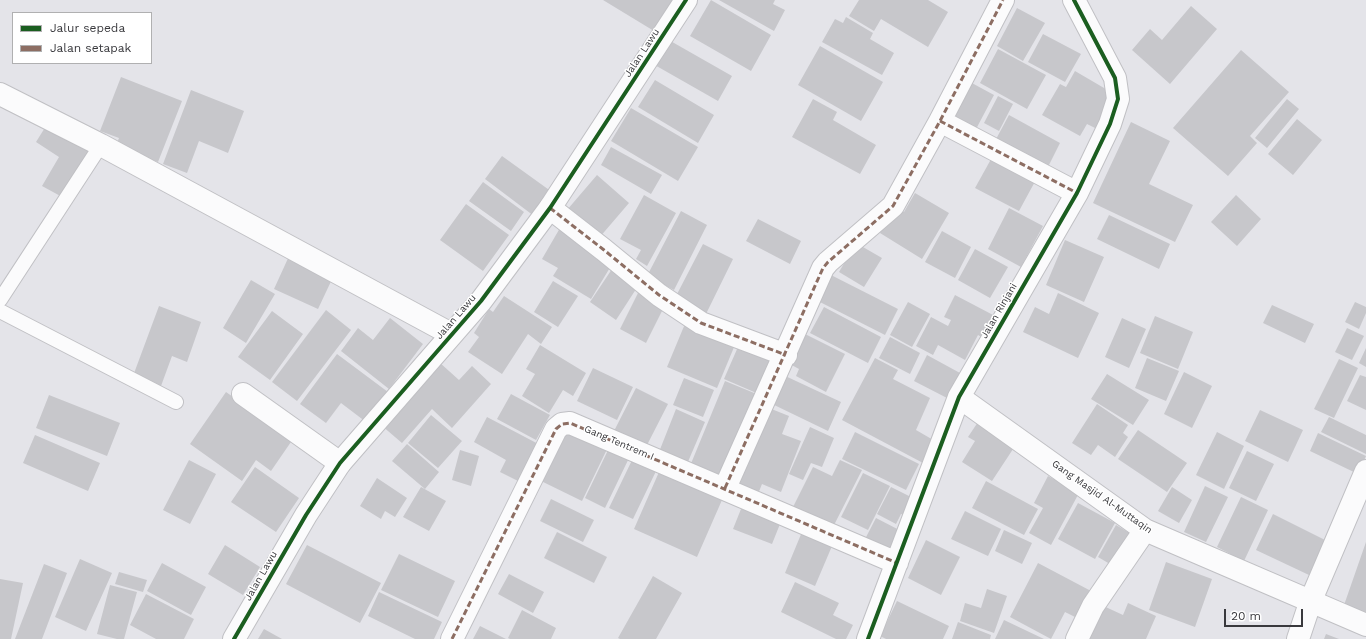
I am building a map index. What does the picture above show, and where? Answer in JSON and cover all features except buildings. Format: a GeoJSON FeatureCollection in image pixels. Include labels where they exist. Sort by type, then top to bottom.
{"type":"FeatureCollection","features":[{"type":"Feature","properties":{"kind":"street","name":"Jalan Lawu"},"geometry":{"type":"LineString","coordinates":[[234,639],[306,515],[340,463],[481,300],[550,208],[686,0]]}},
{"type":"Feature","properties":{"kind":"street"},"geometry":{"type":"LineString","coordinates":[[725,488],[786,355],[823,268],[893,206],[940,121],[1003,0]]}},
{"type":"Feature","properties":{"kind":"street","name":"Jalan Rinjani"},"geometry":{"type":"LineString","coordinates":[[868,639],[959,397],[1077,193],[1110,124],[1118,99],[1115,78],[1074,0]]}},
{"type":"Feature","properties":{"kind":"street"},"geometry":{"type":"LineString","coordinates":[[0,94],[102,145],[451,334]]}},
{"type":"Feature","properties":{"kind":"street"},"geometry":{"type":"LineString","coordinates":[[940,121],[1077,193]]}},
{"type":"Feature","properties":{"kind":"street"},"geometry":{"type":"LineString","coordinates":[[550,208],[659,295],[702,323],[786,355]]}},
{"type":"Feature","properties":{"kind":"street"},"geometry":{"type":"LineString","coordinates":[[243,394],[340,463]]}},
{"type":"Feature","properties":{"kind":"street","name":"Gang Masjid Al-Muttaqin"},"geometry":{"type":"LineString","coordinates":[[959,397],[1145,530],[1311,600],[1366,625]]}},
{"type":"Feature","properties":{"kind":"street","name":"Gang Tentrem I"},"geometry":{"type":"LineString","coordinates":[[452,639],[556,429],[562,424],[570,423],[725,488],[897,563]]}},
{"type":"Feature","properties":{"kind":"street"},"geometry":{"type":"LineString","coordinates":[[1298,639],[1311,600],[1366,471]]}},
{"type":"Feature","properties":{"kind":"street"},"geometry":{"type":"LineString","coordinates":[[1076,639],[1093,606],[1145,530]]}},
{"type":"Feature","properties":{"kind":"lane"},"geometry":{"type":"LineString","coordinates":[[0,300],[102,145]]}},
{"type":"Feature","properties":{"kind":"lane"},"geometry":{"type":"LineString","coordinates":[[0,311],[176,402]]}},
{"type":"Feature","properties":{"kind":"marked path"},"geometry":{"type":"LineString","coordinates":[[725,488],[823,268],[893,206],[940,121],[1003,0]]}},
{"type":"Feature","properties":{"kind":"marked path"},"geometry":{"type":"LineString","coordinates":[[940,121],[1077,193]]}},
{"type":"Feature","properties":{"kind":"marked path"},"geometry":{"type":"LineString","coordinates":[[550,208],[659,295],[701,323],[786,355]]}},
{"type":"Feature","properties":{"kind":"marked path"},"geometry":{"type":"LineString","coordinates":[[452,639],[556,429],[562,424],[570,423],[897,563]]}},
{"type":"Feature","properties":{"kind":"cycle path"},"geometry":{"type":"LineString","coordinates":[[234,639],[306,515],[340,463],[481,301],[550,208],[686,0]]}},
{"type":"Feature","properties":{"kind":"cycle path"},"geometry":{"type":"LineString","coordinates":[[868,639],[959,397],[1077,193],[1110,124],[1118,99],[1115,78],[1074,0]]}}]}
